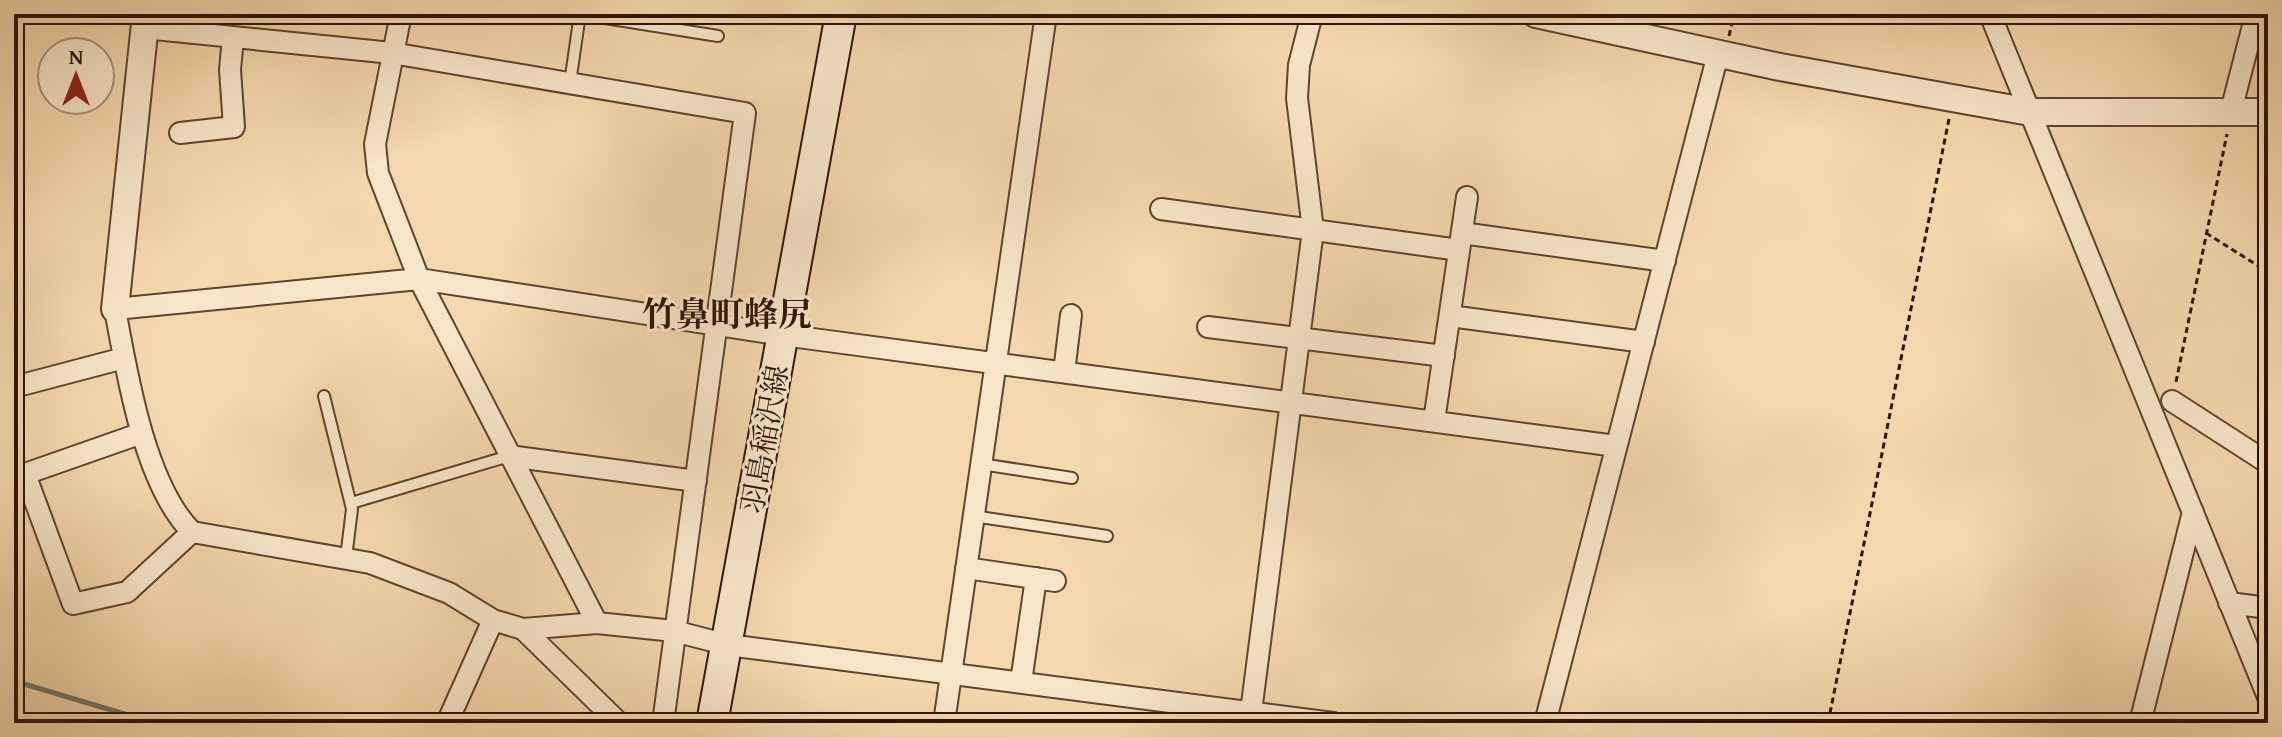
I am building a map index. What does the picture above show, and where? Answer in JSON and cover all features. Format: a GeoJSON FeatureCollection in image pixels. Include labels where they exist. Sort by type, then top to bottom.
{"type":"FeatureCollection","features":[{"type":"Feature","properties":{"kind":"main road","name":"羽島稲沢線"},"geometry":{"type":"LineString","coordinates":[[732,723],[737,646],[792,336],[841,14]]}},
{"type":"Feature","properties":{"kind":"main road","name":"羽島稲沢線"},"geometry":{"type":"LineString","coordinates":[[792,336],[859,14]]}},
{"type":"Feature","properties":{"kind":"main road","name":"羽島稲沢線"},"geometry":{"type":"LineString","coordinates":[[712,723],[737,646]]}},
{"type":"Feature","properties":{"kind":"street"},"geometry":{"type":"LineString","coordinates":[[401,14],[375,144],[378,173],[419,279],[597,623]]}},
{"type":"Feature","properties":{"kind":"street"},"geometry":{"type":"LineString","coordinates":[[944,723],[1046,14]]}},
{"type":"Feature","properties":{"kind":"street"},"geometry":{"type":"LineString","coordinates":[[1249,718],[1313,230],[1297,98],[1299,65],[1312,14]]}},
{"type":"Feature","properties":{"kind":"street"},"geometry":{"type":"LineString","coordinates":[[1536,14],[1952,101],[2030,112],[2268,112]]}},
{"type":"Feature","properties":{"kind":"street"},"geometry":{"type":"LineString","coordinates":[[1990,14],[2268,697]]}},
{"type":"Feature","properties":{"kind":"street"},"geometry":{"type":"LineString","coordinates":[[2231,111],[2256,14]]}},
{"type":"Feature","properties":{"kind":"street"},"geometry":{"type":"LineString","coordinates":[[663,723],[674,631],[745,113],[392,53],[233,37],[145,21],[115,309],[142,433],[175,516],[192,532],[370,563],[449,593],[493,620],[523,629],[597,623],[674,631],[737,646],[1021,682],[1249,718],[1333,723]]}},
{"type":"Feature","properties":{"kind":"street"},"geometry":{"type":"LineString","coordinates":[[180,133],[234,127],[230,70],[233,37]]}},
{"type":"Feature","properties":{"kind":"street"},"geometry":{"type":"LineString","coordinates":[[1545,723],[1718,54]]}},
{"type":"Feature","properties":{"kind":"street"},"geometry":{"type":"LineString","coordinates":[[1434,421],[1467,197]]}},
{"type":"Feature","properties":{"kind":"street"},"geometry":{"type":"LineString","coordinates":[[1161,209],[1313,230],[1665,261]]}},
{"type":"Feature","properties":{"kind":"street"},"geometry":{"type":"LineString","coordinates":[[115,309],[419,279],[792,336],[1616,446]]}},
{"type":"Feature","properties":{"kind":"street"},"geometry":{"type":"LineString","coordinates":[[1064,372],[1071,315]]}},
{"type":"Feature","properties":{"kind":"street"},"geometry":{"type":"LineString","coordinates":[[1450,316],[1644,342]]}},
{"type":"Feature","properties":{"kind":"street"},"geometry":{"type":"LineString","coordinates":[[1208,327],[1444,356]]}},
{"type":"Feature","properties":{"kind":"street"},"geometry":{"type":"LineString","coordinates":[[14,387],[124,358]]}},
{"type":"Feature","properties":{"kind":"street"},"geometry":{"type":"LineString","coordinates":[[2172,401],[2268,463]]}},
{"type":"Feature","properties":{"kind":"street"},"geometry":{"type":"LineString","coordinates":[[142,433],[25,474],[73,604],[127,592],[192,532]]}},
{"type":"Feature","properties":{"kind":"street"},"geometry":{"type":"LineString","coordinates":[[509,456],[696,481]]}},
{"type":"Feature","properties":{"kind":"street"},"geometry":{"type":"LineString","coordinates":[[2140,723],[2193,512]]}},
{"type":"Feature","properties":{"kind":"street"},"geometry":{"type":"LineString","coordinates":[[966,568],[1046,579],[1021,682]]}},
{"type":"Feature","properties":{"kind":"street"},"geometry":{"type":"LineString","coordinates":[[2229,603],[2268,608]]}},
{"type":"Feature","properties":{"kind":"street"},"geometry":{"type":"LineString","coordinates":[[447,723],[493,620]]}},
{"type":"Feature","properties":{"kind":"street"},"geometry":{"type":"LineString","coordinates":[[523,629],[619,723]]}},
{"type":"Feature","properties":{"kind":"lane"},"geometry":{"type":"LineString","coordinates":[[570,83],[580,14],[718,36]]}},
{"type":"Feature","properties":{"kind":"lane"},"geometry":{"type":"LineString","coordinates":[[324,396],[351,503],[346,558]]}},
{"type":"Feature","properties":{"kind":"lane"},"geometry":{"type":"LineString","coordinates":[[351,503],[509,456]]}},
{"type":"Feature","properties":{"kind":"lane"},"geometry":{"type":"LineString","coordinates":[[981,464],[1072,478]]}},
{"type":"Feature","properties":{"kind":"lane"},"geometry":{"type":"LineString","coordinates":[[973,516],[1107,536]]}},
{"type":"Feature","properties":{"kind":"path"},"geometry":{"type":"LineString","coordinates":[[1828,723],[1952,101]]}},
{"type":"Feature","properties":{"kind":"path"},"geometry":{"type":"LineString","coordinates":[[2172,401],[2231,111]]}},
{"type":"Feature","properties":{"kind":"path"},"geometry":{"type":"LineString","coordinates":[[2206,233],[2268,272]]}},
{"type":"Feature","properties":{"kind":"waterway"},"geometry":{"type":"LineString","coordinates":[[14,681],[155,723]]}},
{"type":"Feature","properties":{"kind":"district","name":"竹鼻町蜂尻"},"geometry":{"type":"Point","coordinates":[727,313]}}]}
